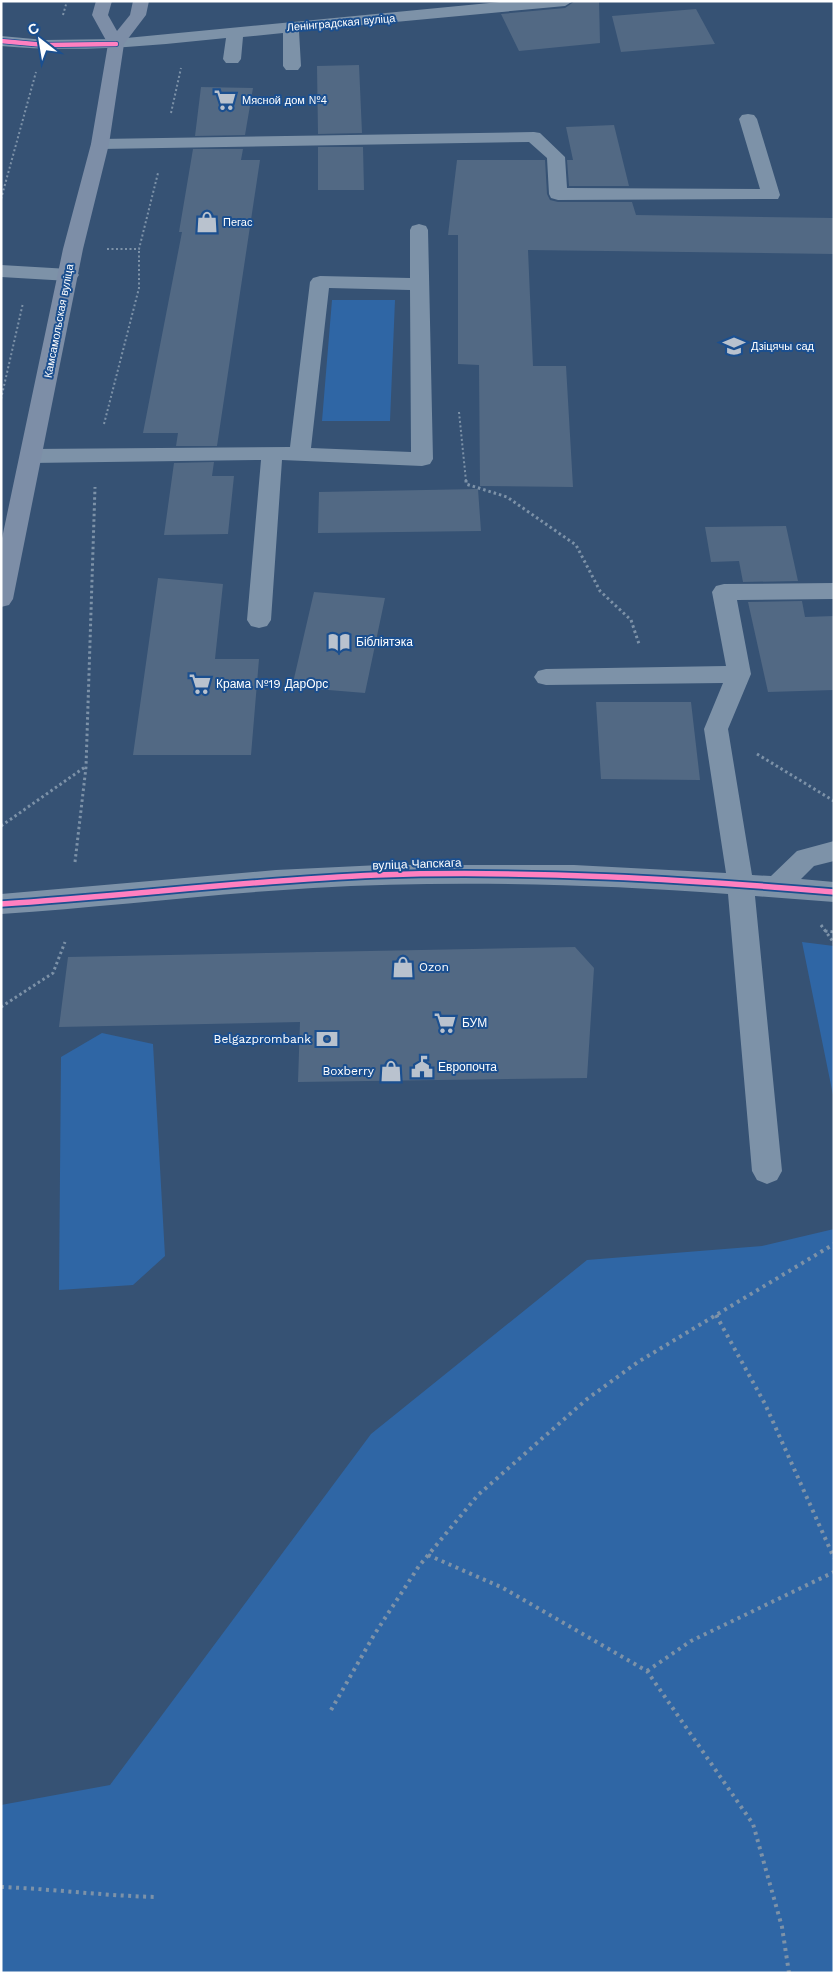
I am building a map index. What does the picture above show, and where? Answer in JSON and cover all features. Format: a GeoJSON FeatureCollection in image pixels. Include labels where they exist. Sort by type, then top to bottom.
{"type":"FeatureCollection","features":[{"type":"Feature","properties":{"kind":"main road"},"geometry":{"type":"LineString","coordinates":[[104,1],[100,15],[116,44],[138,15],[141,1]]}},
{"type":"Feature","properties":{"kind":"main road","name":"Камсамольская вуліца"},"geometry":{"type":"LineString","coordinates":[[1,599],[73,249],[100,144],[116,44]]}},
{"type":"Feature","properties":{"kind":"street","name":"Ленінградская вуліца"},"geometry":{"type":"LineString","coordinates":[[1,41],[45,45],[116,44],[565,1]]}},
{"type":"Feature","properties":{"kind":"street"},"geometry":{"type":"LineString","coordinates":[[291,27],[292,66]]}},
{"type":"Feature","properties":{"kind":"street"},"geometry":{"type":"LineString","coordinates":[[232,59],[235,33]]}},
{"type":"Feature","properties":{"kind":"street"},"geometry":{"type":"LineString","coordinates":[[100,144],[534,137],[556,157],[558,194],[771,195],[748,119]]}},
{"type":"Feature","properties":{"kind":"street"},"geometry":{"type":"LineString","coordinates":[[31,456],[272,452],[422,459],[419,230]]}},
{"type":"Feature","properties":{"kind":"street"},"geometry":{"type":"LineString","coordinates":[[1,271],[69,275]]}},
{"type":"Feature","properties":{"kind":"street"},"geometry":{"type":"LineString","coordinates":[[300,454],[320,282],[420,284]]}},
{"type":"Feature","properties":{"kind":"street"},"geometry":{"type":"LineString","coordinates":[[259,620],[272,452]]}},
{"type":"Feature","properties":{"kind":"street"},"geometry":{"type":"LineString","coordinates":[[767,1171],[741,886],[716,729],[739,674],[724,592],[834,590]]}},
{"type":"Feature","properties":{"kind":"street"},"geometry":{"type":"LineString","coordinates":[[546,677],[739,674]]}},
{"type":"Feature","properties":{"kind":"street"},"geometry":{"type":"LineString","coordinates":[[777,887],[806,858],[834,851]]}},
{"type":"Feature","properties":{"kind":"street","name":"вуліца Чапскага"},"geometry":{"type":"LineString","coordinates":[[1,904],[70,900],[314,878],[468,873],[622,878],[834,892]]}},
{"type":"Feature","properties":{"kind":"path"},"geometry":{"type":"LineString","coordinates":[[74,869],[86,767],[96,455],[138,288],[140,249],[182,62]]}},
{"type":"Feature","properties":{"kind":"path"},"geometry":{"type":"LineString","coordinates":[[1,199],[37,69]]}},
{"type":"Feature","properties":{"kind":"path"},"geometry":{"type":"LineString","coordinates":[[73,249],[140,249]]}},
{"type":"Feature","properties":{"kind":"path"},"geometry":{"type":"LineString","coordinates":[[1,399],[30,273]]}},
{"type":"Feature","properties":{"kind":"path"},"geometry":{"type":"LineString","coordinates":[[459,409],[466,484],[507,497],[576,545],[600,592],[631,620],[649,676]]}},
{"type":"Feature","properties":{"kind":"path"},"geometry":{"type":"LineString","coordinates":[[716,729],[834,801]]}},
{"type":"Feature","properties":{"kind":"path"},"geometry":{"type":"LineString","coordinates":[[1,826],[86,767]]}},
{"type":"Feature","properties":{"kind":"path"},"geometry":{"type":"LineString","coordinates":[[825,931],[834,932]]}},
{"type":"Feature","properties":{"kind":"path"},"geometry":{"type":"LineString","coordinates":[[1,1007],[53,973],[65,942]]}},
{"type":"Feature","properties":{"kind":"path"},"geometry":{"type":"LineString","coordinates":[[331,1710],[374,1635],[428,1554],[478,1495],[587,1399],[638,1362],[834,1244]]}},
{"type":"Feature","properties":{"kind":"path"},"geometry":{"type":"LineString","coordinates":[[716,1315],[765,1404],[834,1558]]}},
{"type":"Feature","properties":{"kind":"path"},"geometry":{"type":"LineString","coordinates":[[428,1554],[504,1588],[647,1671],[753,1824],[782,1927],[789,1973]]}},
{"type":"Feature","properties":{"kind":"path"},"geometry":{"type":"LineString","coordinates":[[647,1671],[691,1641],[834,1572]]}},
{"type":"Feature","properties":{"kind":"path"},"geometry":{"type":"LineString","coordinates":[[1,1888],[65,1890],[111,1896],[158,1897]]}},
{"type":"Feature","properties":{"kind":"shaded area"},"geometry":{"type":"Polygon","coordinates":[[[332,300],[395,300],[390,421],[322,421],[332,300]]]}},
{"type":"Feature","properties":{"kind":"shaded area"},"geometry":{"type":"Polygon","coordinates":[[[802,942],[834,946],[834,1100],[802,942]]]}},
{"type":"Feature","properties":{"kind":"shaded area"},"geometry":{"type":"Polygon","coordinates":[[[102,1033],[153,1044],[165,1256],[133,1285],[59,1290],[61,1057],[102,1033]]]}},
{"type":"Feature","properties":{"kind":"shaded area"},"geometry":{"type":"Polygon","coordinates":[[[834,1229],[834,1973],[1,1973],[1,1805],[110,1785],[371,1434],[587,1260],[762,1246],[834,1229]]]}},
{"type":"Feature","properties":{"kind":"building"},"geometry":{"type":"Polygon","coordinates":[[[575,1],[599,1],[600,43],[519,51],[501,14],[565,8],[575,1]]]}},
{"type":"Feature","properties":{"kind":"building"},"geometry":{"type":"Polygon","coordinates":[[[696,9],[715,44],[621,52],[612,16],[696,9]]]}},
{"type":"Feature","properties":{"kind":"building"},"geometry":{"type":"Polygon","coordinates":[[[359,65],[362,133],[318,134],[317,66],[359,65]]]}},
{"type":"Feature","properties":{"kind":"building"},"geometry":{"type":"Polygon","coordinates":[[[201,87],[253,88],[245,135],[195,136],[201,87]]]}},
{"type":"Feature","properties":{"kind":"building"},"geometry":{"type":"Polygon","coordinates":[[[614,125],[629,186],[569,186],[567,160],[573,160],[566,127],[614,125]]]}},
{"type":"Feature","properties":{"kind":"building"},"geometry":{"type":"Polygon","coordinates":[[[318,147],[363,147],[364,190],[318,190],[318,147]]]}},
{"type":"Feature","properties":{"kind":"building"},"geometry":{"type":"Polygon","coordinates":[[[193,149],[243,149],[241,160],[260,160],[217,446],[176,446],[178,433],[143,433],[182,232],[179,232],[193,149]]]}},
{"type":"Feature","properties":{"kind":"building"},"geometry":{"type":"Polygon","coordinates":[[[457,160],[545,160],[547,194],[550,200],[558,202],[632,202],[636,215],[834,218],[834,254],[528,250],[533,366],[566,366],[573,487],[480,486],[479,365],[458,364],[458,235],[448,235],[457,160]]]}},
{"type":"Feature","properties":{"kind":"building"},"geometry":{"type":"Polygon","coordinates":[[[214,462],[212,476],[234,476],[228,534],[164,535],[174,463],[214,462]]]}},
{"type":"Feature","properties":{"kind":"building"},"geometry":{"type":"Polygon","coordinates":[[[478,489],[481,531],[318,533],[319,492],[478,489]]]}},
{"type":"Feature","properties":{"kind":"building"},"geometry":{"type":"Polygon","coordinates":[[[786,526],[798,581],[743,582],[739,561],[711,562],[705,527],[786,526]]]}},
{"type":"Feature","properties":{"kind":"building","name":"Крама №19 ДарОрс"},"geometry":{"type":"Polygon","coordinates":[[[158,578],[223,584],[215,659],[259,659],[251,755],[133,755],[158,578]]]}},
{"type":"Feature","properties":{"kind":"building","name":"Бібліятэка"},"geometry":{"type":"Polygon","coordinates":[[[314,592],[385,598],[365,693],[292,687],[314,592]]]}},
{"type":"Feature","properties":{"kind":"building"},"geometry":{"type":"Polygon","coordinates":[[[802,601],[805,617],[834,616],[834,690],[768,692],[748,602],[802,601]]]}},
{"type":"Feature","properties":{"kind":"building"},"geometry":{"type":"Polygon","coordinates":[[[596,702],[691,702],[700,780],[601,779],[596,702]]]}},
{"type":"Feature","properties":{"kind":"building","name":"БУМ"},"geometry":{"type":"Polygon","coordinates":[[[575,947],[594,968],[587,1078],[298,1082],[300,1022],[59,1027],[68,957],[575,947]]]}},
{"type":"Feature","properties":{"kind":"cycle path"},"geometry":{"type":"LineString","coordinates":[[1,41],[45,45],[116,44]]}},
{"type":"Feature","properties":{"kind":"cycle path"},"geometry":{"type":"LineString","coordinates":[[1,904],[315,878],[444,874],[640,878],[834,892]]}},
{"type":"Feature","properties":{"kind":"place","name":"Мясной дом №4"},"geometry":{"type":"Point","coordinates":[225,100]}},
{"type":"Feature","properties":{"kind":"place","name":"Пегас"},"geometry":{"type":"Point","coordinates":[207,222]}},
{"type":"Feature","properties":{"kind":"place","name":"Дзіцячы сад"},"geometry":{"type":"Point","coordinates":[734,346]}},
{"type":"Feature","properties":{"kind":"place","name":"Бібліятэка"},"geometry":{"type":"Point","coordinates":[339,642]}},
{"type":"Feature","properties":{"kind":"place","name":"Крама №19 ДарОрс"},"geometry":{"type":"Point","coordinates":[200,684]}},
{"type":"Feature","properties":{"kind":"place","name":"Ozon"},"geometry":{"type":"Point","coordinates":[403,967]}},
{"type":"Feature","properties":{"kind":"place","name":"БУМ"},"geometry":{"type":"Point","coordinates":[445,1023]}},
{"type":"Feature","properties":{"kind":"place","name":"Belgazprombank"},"geometry":{"type":"Point","coordinates":[327,1039]}},
{"type":"Feature","properties":{"kind":"place","name":"Европочта"},"geometry":{"type":"Point","coordinates":[422,1067]}},
{"type":"Feature","properties":{"kind":"place","name":"Boxberry"},"geometry":{"type":"Point","coordinates":[391,1071]}}]}
